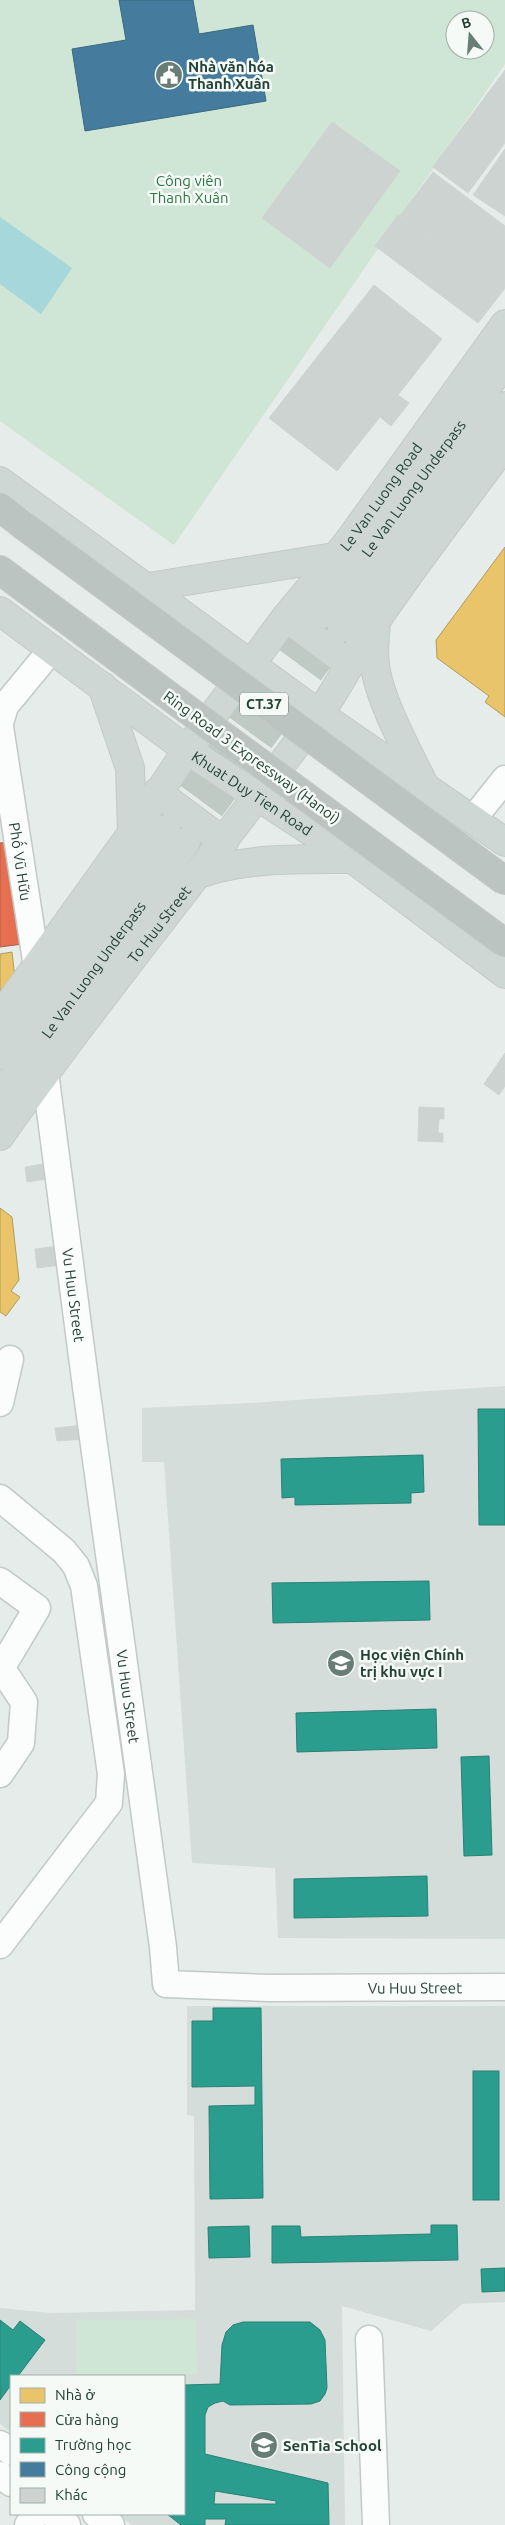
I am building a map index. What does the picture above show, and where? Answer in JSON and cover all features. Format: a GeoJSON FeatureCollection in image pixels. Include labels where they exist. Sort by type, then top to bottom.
{"type":"FeatureCollection","features":[{"type":"Feature","properties":{"kind":"highway","name":"CT.37"},"geometry":{"type":"LineString","coordinates":[[0,508],[505,882]]}},
{"type":"Feature","properties":{"kind":"highway","name":"Ring Road 3 Expressway (Hanoi)"},"geometry":{"type":"LineString","coordinates":[[0,570],[505,943]]}},
{"type":"Feature","properties":{"kind":"highway"},"geometry":{"type":"LineString","coordinates":[[0,588],[192,713]]}},
{"type":"Feature","properties":{"kind":"main road","name":"Le Van Luong Road"},"geometry":{"type":"LineString","coordinates":[[251,665],[286,617],[334,558],[505,324]]}},
{"type":"Feature","properties":{"kind":"main road","name":"Le Van Luong Underpass"},"geometry":{"type":"LineString","coordinates":[[505,362],[332,621],[505,406]]}},
{"type":"Feature","properties":{"kind":"main road"},"geometry":{"type":"LineString","coordinates":[[319,714],[338,688],[377,619],[505,444]]}},
{"type":"Feature","properties":{"kind":"main road"},"geometry":{"type":"LineString","coordinates":[[0,481],[319,714],[505,842]]}},
{"type":"Feature","properties":{"kind":"main road"},"geometry":{"type":"LineString","coordinates":[[144,588],[334,558]]}},
{"type":"Feature","properties":{"kind":"main road","name":"Khuat Duy Tien Road"},"geometry":{"type":"LineString","coordinates":[[0,611],[187,750],[353,860],[505,974]]}},
{"type":"Feature","properties":{"kind":"main road"},"geometry":{"type":"LineString","coordinates":[[286,617],[350,665]]}},
{"type":"Feature","properties":{"kind":"main road"},"geometry":{"type":"LineString","coordinates":[[377,619],[374,646],[375,667],[388,704],[426,788]]}},
{"type":"Feature","properties":{"kind":"main road"},"geometry":{"type":"LineString","coordinates":[[0,1017],[132,833],[157,792],[251,665]]}},
{"type":"Feature","properties":{"kind":"main road"},"geometry":{"type":"LineString","coordinates":[[102,686],[130,768],[132,833]]}},
{"type":"Feature","properties":{"kind":"main road","name":"To Huu Street"},"geometry":{"type":"LineString","coordinates":[[0,1136],[45,1072],[196,875],[224,842],[319,714]]}},
{"type":"Feature","properties":{"kind":"main road"},"geometry":{"type":"LineString","coordinates":[[157,792],[224,842]]}},
{"type":"Feature","properties":{"kind":"main road","name":"Le Van Luong Underpass"},"geometry":{"type":"LineString","coordinates":[[0,1055],[176,836],[0,1097]]}},
{"type":"Feature","properties":{"kind":"main road"},"geometry":{"type":"LineString","coordinates":[[196,875],[216,868],[262,861],[353,860]]}},
{"type":"Feature","properties":{"kind":"street"},"geometry":{"type":"LineString","coordinates":[[0,723],[5,706],[52,649]]}},
{"type":"Feature","properties":{"kind":"street","name":"Phố Vũ Hữu"},"geometry":{"type":"LineString","coordinates":[[0,727],[37,967]]}},
{"type":"Feature","properties":{"kind":"street"},"geometry":{"type":"LineString","coordinates":[[473,819],[505,779]]}},
{"type":"Feature","properties":{"kind":"street","name":"Vu Huu Street"},"geometry":{"type":"LineString","coordinates":[[45,1072],[163,1947],[166,1984],[268,1988],[505,1988]]}},
{"type":"Feature","properties":{"kind":"street"},"geometry":{"type":"LineString","coordinates":[[0,1403],[10,1359]]}},
{"type":"Feature","properties":{"kind":"street"},"geometry":{"type":"LineString","coordinates":[[0,1498],[64,1551],[76,1566],[84,1586],[90,1615],[111,1774],[109,1803],[0,1945]]}},
{"type":"Feature","properties":{"kind":"street"},"geometry":{"type":"LineString","coordinates":[[0,1581],[37,1608],[1,1666],[24,1702],[21,1743],[0,1774]]}},
{"type":"Feature","properties":{"kind":"street"},"geometry":{"type":"LineString","coordinates":[[369,2338],[376,2525]]}},
{"type":"Feature","properties":{"kind":"street"},"geometry":{"type":"LineString","coordinates":[[54,2515],[67,2525]]}},
{"type":"Feature","properties":{"kind":"street"},"geometry":{"type":"LineString","coordinates":[[97,2515],[111,2525]]}},
{"type":"Feature","properties":{"kind":"shaded area","name":"Học viện Chính trị khu vực I"},"geometry":{"type":"Polygon","coordinates":[[[505,1386],[505,1939],[278,1938],[275,1868],[192,1863],[164,1462],[142,1462],[142,1408],[250,1403],[505,1386]]]}},
{"type":"Feature","properties":{"kind":"shaded area"},"geometry":{"type":"Polygon","coordinates":[[[187,2006],[505,2006],[505,2302],[462,2304],[431,2331],[342,2306],[345,2525],[132,2525],[118,2515],[185,2515],[185,2375],[10,2375],[10,2432],[0,2424],[0,2308],[50,2313],[195,2310],[194,2116],[187,2115],[187,2006]]]}},
{"type":"Feature","properties":{"kind":"green space","name":"Công viên Thanh Xuân"},"geometry":{"type":"Polygon","coordinates":[[[0,0],[505,0],[505,64],[174,545],[0,421],[0,0]]]}},
{"type":"Feature","properties":{"kind":"green space"},"geometry":{"type":"Polygon","coordinates":[[[196,2319],[197,2374],[76,2374],[76,2320],[196,2319]]]}},
{"type":"Feature","properties":{"kind":"water"},"geometry":{"type":"Polygon","coordinates":[[[0,217],[72,268],[41,314],[0,284],[0,217]]]}},
{"type":"Feature","properties":{"kind":"building: Nhà ở"},"geometry":{"type":"Polygon","coordinates":[[[505,547],[505,717],[485,702],[489,696],[437,658],[436,640],[505,547]]]}},
{"type":"Feature","properties":{"kind":"building: Nhà ở"},"geometry":{"type":"Polygon","coordinates":[[[12,952],[16,987],[0,990],[0,954],[12,952]]]}},
{"type":"Feature","properties":{"kind":"building: Nhà ở"},"geometry":{"type":"Polygon","coordinates":[[[0,1208],[12,1217],[19,1280],[11,1291],[20,1297],[6,1316],[0,1312],[0,1208]]]}},
{"type":"Feature","properties":{"kind":"building: Cửa hàng"},"geometry":{"type":"Polygon","coordinates":[[[10,842],[23,944],[0,947],[0,843],[10,842]]]}},
{"type":"Feature","properties":{"kind":"building: Trường học"},"geometry":{"type":"Polygon","coordinates":[[[478,1409],[505,1409],[505,1525],[479,1525],[478,1409]]]}},
{"type":"Feature","properties":{"kind":"building: Trường học"},"geometry":{"type":"Polygon","coordinates":[[[423,1455],[424,1492],[411,1493],[411,1503],[295,1505],[295,1497],[282,1498],[281,1459],[423,1455]]]}},
{"type":"Feature","properties":{"kind":"building: Trường học"},"geometry":{"type":"Polygon","coordinates":[[[429,1581],[430,1620],[273,1623],[272,1583],[429,1581]]]}},
{"type":"Feature","properties":{"kind":"building: Trường học"},"geometry":{"type":"Polygon","coordinates":[[[436,1709],[437,1748],[297,1752],[296,1713],[436,1709]]]}},
{"type":"Feature","properties":{"kind":"building: Trường học"},"geometry":{"type":"Polygon","coordinates":[[[489,1756],[492,1855],[464,1856],[461,1757],[489,1756]]]}},
{"type":"Feature","properties":{"kind":"building: Trường học"},"geometry":{"type":"Polygon","coordinates":[[[427,1876],[428,1916],[294,1918],[294,1879],[427,1876]]]}},
{"type":"Feature","properties":{"kind":"building: Trường học"},"geometry":{"type":"Polygon","coordinates":[[[213,2008],[261,2008],[263,2198],[210,2199],[209,2106],[255,2105],[255,2086],[192,2087],[192,2021],[213,2021],[213,2008]]]}},
{"type":"Feature","properties":{"kind":"building: Trường học"},"geometry":{"type":"Polygon","coordinates":[[[473,2071],[499,2071],[499,2200],[473,2200],[473,2071]]]}},
{"type":"Feature","properties":{"kind":"building: Trường học"},"geometry":{"type":"Polygon","coordinates":[[[431,2225],[457,2225],[458,2260],[272,2263],[272,2226],[300,2226],[301,2237],[431,2234],[431,2225]]]}},
{"type":"Feature","properties":{"kind":"building: Trường học"},"geometry":{"type":"Polygon","coordinates":[[[249,2226],[250,2257],[209,2258],[208,2227],[249,2226]]]}},
{"type":"Feature","properties":{"kind":"building: Trường học"},"geometry":{"type":"Polygon","coordinates":[[[505,2268],[505,2291],[482,2292],[481,2269],[505,2268]]]}},
{"type":"Feature","properties":{"kind":"building: Trường học"},"geometry":{"type":"Polygon","coordinates":[[[0,2320],[13,2330],[20,2321],[45,2340],[19,2375],[10,2375],[10,2386],[0,2400],[0,2320]]]}},
{"type":"Feature","properties":{"kind":"building: Trường học"},"geometry":{"type":"Polygon","coordinates":[[[243,2322],[310,2322],[320,2330],[325,2340],[327,2388],[320,2401],[311,2404],[230,2405],[223,2401],[215,2403],[208,2407],[205,2415],[205,2454],[328,2483],[329,2525],[225,2525],[226,2519],[205,2519],[205,2525],[181,2525],[168,2515],[185,2515],[185,2385],[220,2384],[222,2345],[226,2332],[233,2325],[243,2322]],[[215,2491],[214,2504],[276,2504],[276,2501],[215,2491]]]}},
{"type":"Feature","properties":{"kind":"building: Công cộng","name":"Nhà văn hóa Thanh Xuân"},"geometry":{"type":"Polygon","coordinates":[[[119,0],[193,0],[199,34],[253,25],[266,101],[85,131],[72,49],[126,40],[119,0]]]}},
{"type":"Feature","properties":{"kind":"building: Khác"},"geometry":{"type":"Polygon","coordinates":[[[505,70],[505,143],[468,193],[433,167],[505,70]]]}},
{"type":"Feature","properties":{"kind":"building: Khác"},"geometry":{"type":"Polygon","coordinates":[[[332,122],[400,171],[330,268],[262,218],[332,122]]]}},
{"type":"Feature","properties":{"kind":"building: Khác"},"geometry":{"type":"Polygon","coordinates":[[[505,149],[505,216],[473,195],[505,149]]]}},
{"type":"Feature","properties":{"kind":"building: Khác"},"geometry":{"type":"Polygon","coordinates":[[[433,172],[505,226],[505,288],[502,292],[400,216],[433,172]]]}},
{"type":"Feature","properties":{"kind":"building: Khác"},"geometry":{"type":"Polygon","coordinates":[[[398,215],[502,292],[478,323],[375,246],[398,215]]]}},
{"type":"Feature","properties":{"kind":"building: Khác"},"geometry":{"type":"Polygon","coordinates":[[[374,285],[442,339],[398,395],[409,403],[391,426],[380,417],[337,471],[269,418],[374,285]]]}},
{"type":"Feature","properties":{"kind":"building: Khác"},"geometry":{"type":"Polygon","coordinates":[[[505,1053],[505,1086],[499,1095],[484,1084],[505,1053]]]}},
{"type":"Feature","properties":{"kind":"building: Khác"},"geometry":{"type":"Polygon","coordinates":[[[419,1107],[444,1108],[444,1119],[439,1119],[438,1133],[443,1133],[443,1142],[418,1141],[419,1107]]]}},
{"type":"Feature","properties":{"kind":"building: Khác"},"geometry":{"type":"Polygon","coordinates":[[[56,1162],[59,1177],[27,1182],[25,1167],[56,1162]]]}},
{"type":"Feature","properties":{"kind":"building: Khác"},"geometry":{"type":"Polygon","coordinates":[[[66,1245],[68,1264],[37,1268],[35,1249],[66,1245]]]}},
{"type":"Feature","properties":{"kind":"building: Khác"},"geometry":{"type":"Polygon","coordinates":[[[85,1425],[86,1439],[57,1441],[55,1428],[85,1425]]]}},
{"type":"Feature","properties":{"kind":"tunnel"},"geometry":{"type":"LineString","coordinates":[[167,828],[321,614]]}},
{"type":"Feature","properties":{"kind":"tunnel"},"geometry":{"type":"LineString","coordinates":[[186,842],[341,629]]}},
{"type":"Feature","properties":{"kind":"place","name":"Nhà văn hóa Thanh Xuân"},"geometry":{"type":"Point","coordinates":[169,75]}},
{"type":"Feature","properties":{"kind":"place","name":"Học viện Chính trị khu vực I"},"geometry":{"type":"Point","coordinates":[341,1663]}},
{"type":"Feature","properties":{"kind":"place","name":"SenTia School"},"geometry":{"type":"Point","coordinates":[264,2445]}}]}
